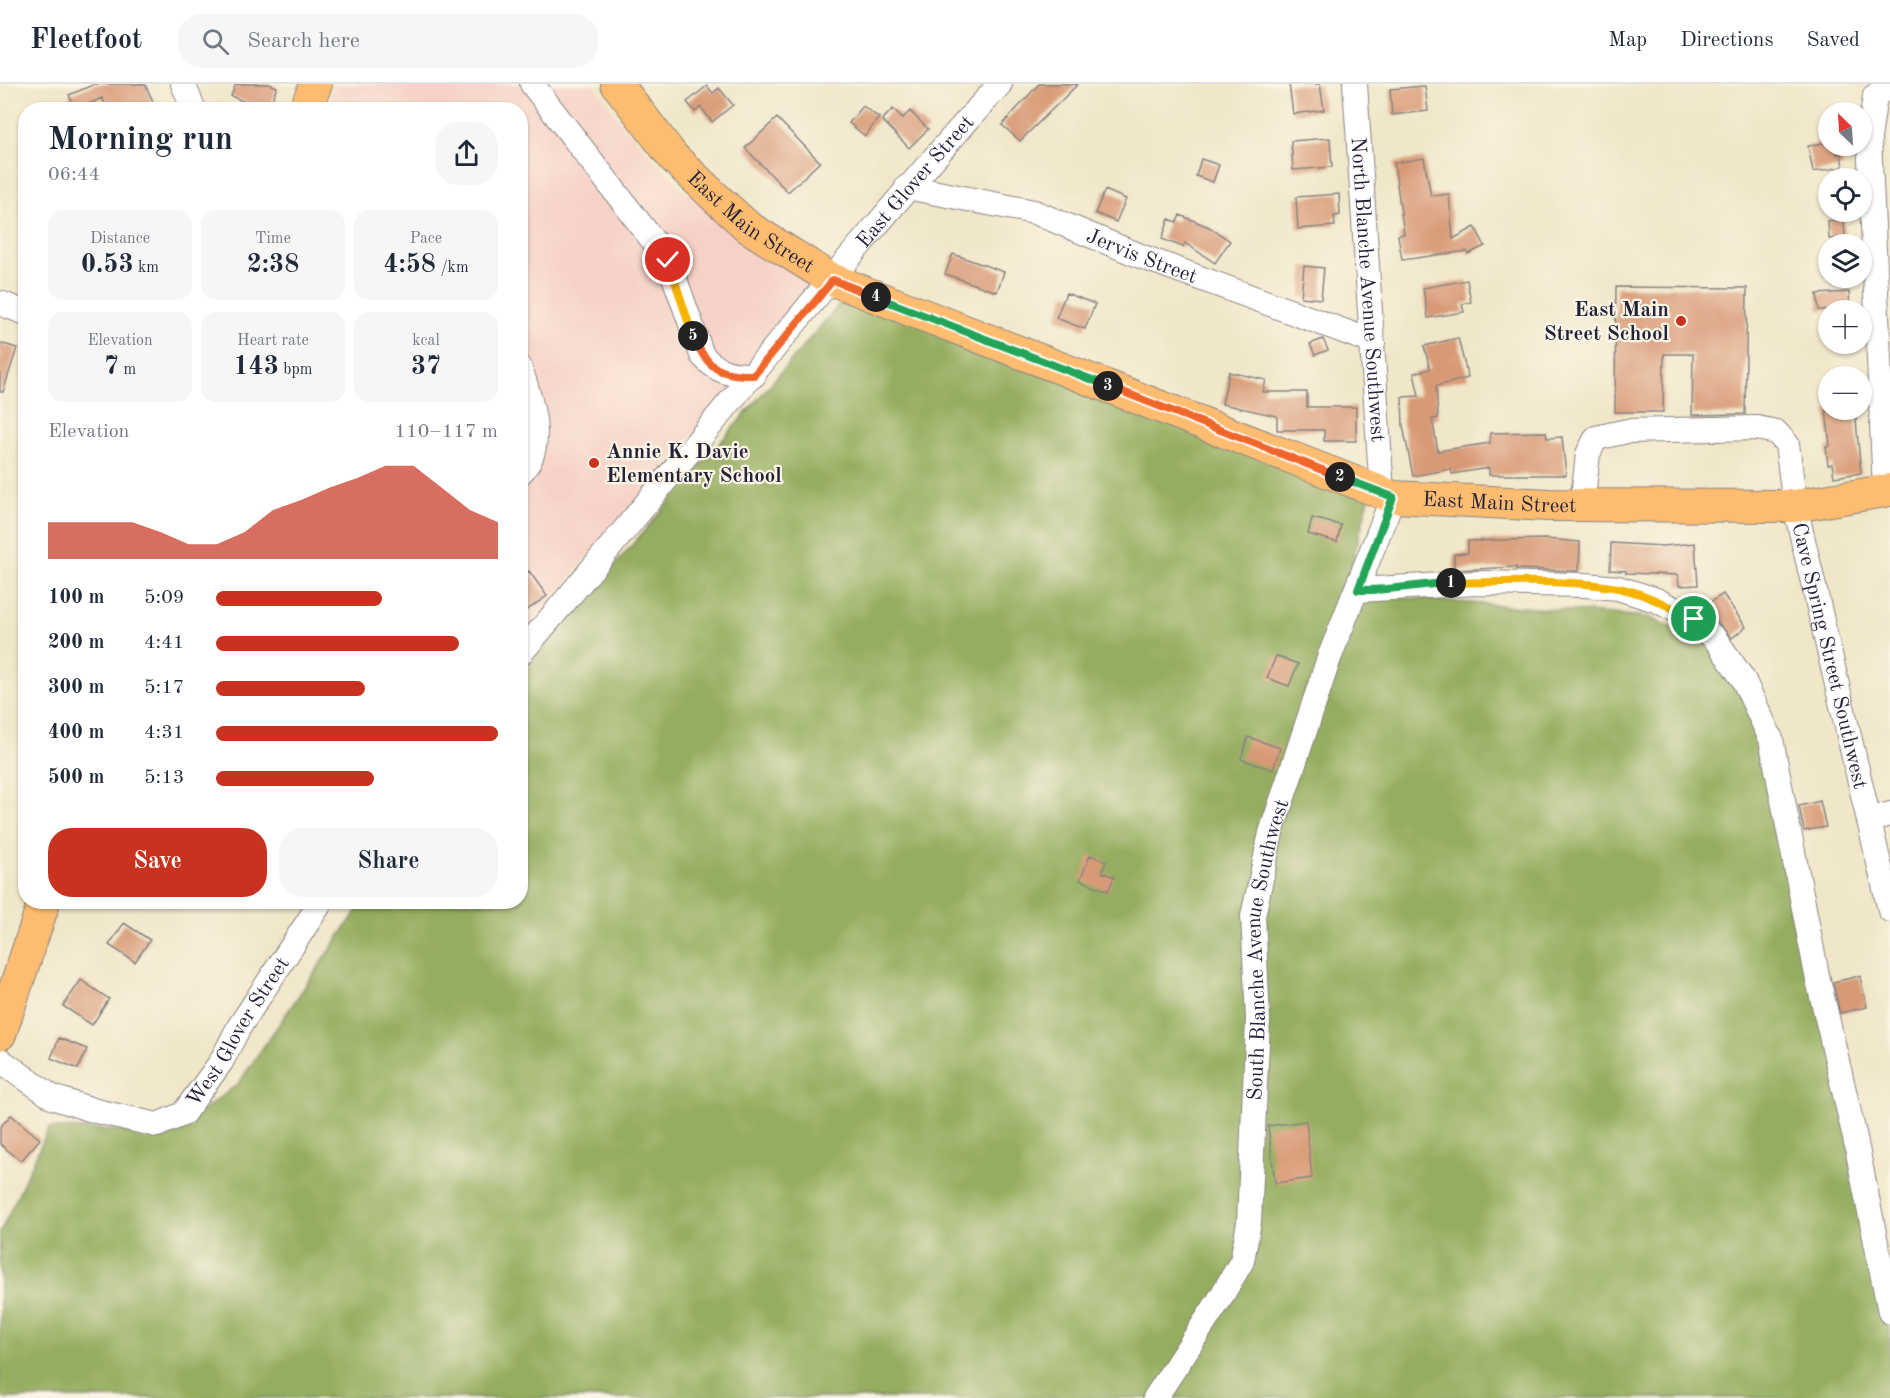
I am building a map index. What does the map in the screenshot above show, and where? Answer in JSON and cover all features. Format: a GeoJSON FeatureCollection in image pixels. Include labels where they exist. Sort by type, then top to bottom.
{"type":"FeatureCollection","features":[{"type":"Feature","properties":{"kind":"main road"},"geometry":{"type":"LineString","coordinates":[[308,102],[316,84]]}},
{"type":"Feature","properties":{"kind":"main road","name":"East Main Street"},"geometry":{"type":"LineString","coordinates":[[617,84],[673,158],[716,198],[748,227],[833,280],[1388,495],[1582,506],[1795,506],[1888,491]]}},
{"type":"Feature","properties":{"kind":"main road"},"geometry":{"type":"LineString","coordinates":[[0,1034],[42,909]]}},
{"type":"Feature","properties":{"kind":"street"},"geometry":{"type":"LineString","coordinates":[[183,84],[191,102]]}},
{"type":"Feature","properties":{"kind":"street"},"geometry":{"type":"LineString","coordinates":[[532,84],[662,250],[673,269],[693,337],[702,356],[713,367],[731,375],[754,375]]}},
{"type":"Feature","properties":{"kind":"street","name":"East Glover Street"},"geometry":{"type":"LineString","coordinates":[[833,280],[907,187],[1000,84]]}},
{"type":"Feature","properties":{"kind":"street","name":"North Blanche Avenue Southwest"},"geometry":{"type":"LineString","coordinates":[[1355,84],[1373,342],[1388,495]]}},
{"type":"Feature","properties":{"kind":"street"},"geometry":{"type":"LineString","coordinates":[[1888,491],[1869,138],[1875,96],[1890,85]]}},
{"type":"Feature","properties":{"kind":"street","name":"Jervis Street"},"geometry":{"type":"LineString","coordinates":[[907,187],[1034,212],[1143,256],[1373,342]]}},
{"type":"Feature","properties":{"kind":"street"},"geometry":{"type":"LineString","coordinates":[[528,644],[833,280]]}},
{"type":"Feature","properties":{"kind":"street"},"geometry":{"type":"LineString","coordinates":[[0,303],[18,310]]}},
{"type":"Feature","properties":{"kind":"street"},"geometry":{"type":"LineString","coordinates":[[528,394],[532,407],[534,438],[533,454],[528,461]]}},
{"type":"Feature","properties":{"kind":"street","name":"Cave Spring Street Southwest"},"geometry":{"type":"LineString","coordinates":[[1582,506],[1588,454],[1596,438],[1627,431],[1757,428],[1776,432],[1787,444],[1795,506],[1879,817],[1890,910]]}},
{"type":"Feature","properties":{"kind":"street","name":"South Blanche Avenue Southwest"},"geometry":{"type":"LineString","coordinates":[[1155,1398],[1242,1261],[1249,1222],[1258,1019],[1253,916],[1271,833],[1329,658],[1358,590],[1388,495]]}},
{"type":"Feature","properties":{"kind":"street"},"geometry":{"type":"LineString","coordinates":[[1358,590],[1476,583],[1585,585],[1618,588],[1656,600],[1694,619],[1716,640],[1743,679],[1771,739],[1817,975],[1855,1138],[1890,1312]]}},
{"type":"Feature","properties":{"kind":"street","name":"West Glover Street"},"geometry":{"type":"LineString","coordinates":[[0,1060],[52,1096],[96,1111],[157,1125],[183,1114],[221,1062],[239,1027],[316,909]]}},
{"type":"Feature","properties":{"kind":"shaded area","name":"Annie K. Davie Elementary School"},"geometry":{"type":"Polygon","coordinates":[[[335,84],[593,84],[625,128],[681,188],[742,239],[811,280],[814,292],[528,627],[528,102],[328,102],[335,84]]]}},
{"type":"Feature","properties":{"kind":"green space"},"geometry":{"type":"Polygon","coordinates":[[[851,291],[1370,494],[1344,593],[1648,617],[1736,655],[1763,720],[1890,1286],[1890,1398],[0,1398],[0,1233],[49,1128],[115,1130],[165,1139],[238,1084],[358,909],[528,909],[528,666],[851,291]]]}},
{"type":"Feature","properties":{"kind":"building"},"geometry":{"type":"Polygon","coordinates":[[[95,84],[145,84],[153,102],[104,102],[102,98],[93,102],[72,102],[69,95],[95,84]]]}},
{"type":"Feature","properties":{"kind":"building"},"geometry":{"type":"Polygon","coordinates":[[[236,84],[269,84],[277,87],[271,102],[245,102],[231,96],[236,84]]]}},
{"type":"Feature","properties":{"kind":"building"},"geometry":{"type":"Polygon","coordinates":[[[1039,84],[1078,84],[1020,141],[1002,125],[1039,84]]]}},
{"type":"Feature","properties":{"kind":"building"},"geometry":{"type":"Polygon","coordinates":[[[1289,84],[1320,84],[1324,110],[1293,114],[1289,84]]]}},
{"type":"Feature","properties":{"kind":"building"},"geometry":{"type":"Polygon","coordinates":[[[707,86],[713,93],[719,88],[733,105],[712,122],[701,107],[695,112],[687,102],[707,86]]]}},
{"type":"Feature","properties":{"kind":"building"},"geometry":{"type":"Polygon","coordinates":[[[1425,86],[1428,111],[1392,115],[1390,89],[1425,86]]]}},
{"type":"Feature","properties":{"kind":"building"},"geometry":{"type":"Polygon","coordinates":[[[863,106],[879,118],[865,136],[849,123],[863,106]]]}},
{"type":"Feature","properties":{"kind":"building"},"geometry":{"type":"Polygon","coordinates":[[[893,109],[903,118],[910,111],[928,129],[909,148],[882,120],[893,109]]]}},
{"type":"Feature","properties":{"kind":"building"},"geometry":{"type":"Polygon","coordinates":[[[777,118],[820,162],[788,192],[745,148],[777,118]]]}},
{"type":"Feature","properties":{"kind":"building"},"geometry":{"type":"Polygon","coordinates":[[[1330,138],[1332,167],[1293,170],[1291,141],[1330,138]]]}},
{"type":"Feature","properties":{"kind":"building"},"geometry":{"type":"Polygon","coordinates":[[[1818,144],[1818,156],[1841,156],[1843,167],[1818,168],[1818,171],[1813,172],[1808,146],[1818,144]]]}},
{"type":"Feature","properties":{"kind":"building"},"geometry":{"type":"Polygon","coordinates":[[[1424,158],[1431,196],[1449,194],[1453,239],[1475,227],[1485,246],[1468,254],[1467,251],[1402,260],[1398,235],[1404,234],[1394,163],[1424,158]]]}},
{"type":"Feature","properties":{"kind":"building"},"geometry":{"type":"Polygon","coordinates":[[[1201,159],[1219,165],[1213,182],[1196,176],[1201,159]]]}},
{"type":"Feature","properties":{"kind":"building"},"geometry":{"type":"Polygon","coordinates":[[[1105,190],[1126,199],[1116,222],[1095,213],[1105,190]]]}},
{"type":"Feature","properties":{"kind":"building"},"geometry":{"type":"Polygon","coordinates":[[[1339,194],[1340,215],[1334,216],[1335,226],[1298,229],[1296,197],[1339,194]]]}},
{"type":"Feature","properties":{"kind":"building"},"geometry":{"type":"Polygon","coordinates":[[[1180,215],[1209,227],[1230,241],[1215,263],[1185,243],[1183,247],[1162,239],[1169,219],[1177,222],[1180,215]]]}},
{"type":"Feature","properties":{"kind":"building"},"geometry":{"type":"Polygon","coordinates":[[[1828,222],[1844,222],[1845,234],[1829,234],[1828,222]]]}},
{"type":"Feature","properties":{"kind":"building"},"geometry":{"type":"Polygon","coordinates":[[[953,254],[1004,272],[997,292],[945,274],[953,254]]]}},
{"type":"Feature","properties":{"kind":"building"},"geometry":{"type":"Polygon","coordinates":[[[1304,266],[1324,268],[1321,299],[1301,297],[1304,266]]]}},
{"type":"Feature","properties":{"kind":"building"},"geometry":{"type":"Polygon","coordinates":[[[1467,280],[1471,302],[1462,304],[1464,312],[1428,318],[1423,288],[1467,280]]]}},
{"type":"Feature","properties":{"kind":"building","name":"East Main Street School"},"geometry":{"type":"Polygon","coordinates":[[[1616,287],[1747,288],[1745,414],[1692,415],[1693,354],[1664,354],[1663,412],[1615,412],[1616,287]]]}},
{"type":"Feature","properties":{"kind":"building"},"geometry":{"type":"Polygon","coordinates":[[[1849,292],[1849,300],[1818,300],[1818,302],[1817,294],[1849,292]]]}},
{"type":"Feature","properties":{"kind":"building"},"geometry":{"type":"Polygon","coordinates":[[[1066,293],[1095,304],[1085,329],[1056,318],[1066,293]]]}},
{"type":"Feature","properties":{"kind":"building"},"geometry":{"type":"Polygon","coordinates":[[[1458,338],[1468,378],[1436,386],[1438,418],[1432,419],[1438,451],[1490,443],[1490,433],[1546,432],[1547,438],[1562,437],[1566,475],[1489,475],[1489,468],[1452,474],[1451,469],[1413,476],[1403,426],[1402,397],[1419,396],[1414,373],[1430,369],[1424,346],[1458,338]]]}},
{"type":"Feature","properties":{"kind":"building"},"geometry":{"type":"Polygon","coordinates":[[[1323,339],[1328,350],[1315,355],[1310,344],[1323,339]]]}},
{"type":"Feature","properties":{"kind":"building"},"geometry":{"type":"Polygon","coordinates":[[[0,343],[17,348],[3,392],[0,392],[0,343]]]}},
{"type":"Feature","properties":{"kind":"building"},"geometry":{"type":"Polygon","coordinates":[[[1229,372],[1266,380],[1263,392],[1307,392],[1307,407],[1356,407],[1356,441],[1324,441],[1324,430],[1277,430],[1277,416],[1222,404],[1229,372]]]}},
{"type":"Feature","properties":{"kind":"building"},"geometry":{"type":"Polygon","coordinates":[[[1827,420],[1856,420],[1861,473],[1834,477],[1832,464],[1828,465],[1826,447],[1830,446],[1827,420]]]}},
{"type":"Feature","properties":{"kind":"building"},"geometry":{"type":"Polygon","coordinates":[[[1312,518],[1341,525],[1337,542],[1308,534],[1312,518]]]}},
{"type":"Feature","properties":{"kind":"building"},"geometry":{"type":"Polygon","coordinates":[[[1546,539],[1580,542],[1579,571],[1516,569],[1516,567],[1454,570],[1454,554],[1468,553],[1468,541],[1546,539]]]}},
{"type":"Feature","properties":{"kind":"building"},"geometry":{"type":"Polygon","coordinates":[[[1611,543],[1663,546],[1695,543],[1698,585],[1679,586],[1678,575],[1626,573],[1626,571],[1610,570],[1611,543]]]}},
{"type":"Feature","properties":{"kind":"building"},"geometry":{"type":"Polygon","coordinates":[[[528,572],[547,596],[528,609],[528,572]]]}},
{"type":"Feature","properties":{"kind":"building"},"geometry":{"type":"Polygon","coordinates":[[[1723,594],[1746,627],[1732,638],[1710,615],[1714,612],[1711,602],[1723,594]]]}},
{"type":"Feature","properties":{"kind":"building"},"geometry":{"type":"Polygon","coordinates":[[[1276,656],[1298,664],[1289,686],[1267,678],[1276,656]]]}},
{"type":"Feature","properties":{"kind":"building"},"geometry":{"type":"Polygon","coordinates":[[[1248,737],[1280,748],[1273,770],[1241,759],[1248,737]]]}},
{"type":"Feature","properties":{"kind":"building"},"geometry":{"type":"Polygon","coordinates":[[[1820,801],[1826,827],[1804,831],[1799,806],[1820,801]]]}},
{"type":"Feature","properties":{"kind":"building"},"geometry":{"type":"Polygon","coordinates":[[[1090,855],[1106,862],[1102,872],[1114,877],[1108,891],[1080,880],[1090,855]]]}},
{"type":"Feature","properties":{"kind":"building"},"geometry":{"type":"Polygon","coordinates":[[[124,923],[150,940],[135,962],[109,945],[124,923]]]}},
{"type":"Feature","properties":{"kind":"building"},"geometry":{"type":"Polygon","coordinates":[[[1860,976],[1867,1007],[1840,1013],[1833,982],[1860,976]]]}},
{"type":"Feature","properties":{"kind":"building"},"geometry":{"type":"Polygon","coordinates":[[[81,980],[109,999],[92,1025],[63,1006],[81,980]]]}},
{"type":"Feature","properties":{"kind":"building"},"geometry":{"type":"Polygon","coordinates":[[[59,1038],[87,1049],[78,1069],[51,1058],[59,1038]]]}},
{"type":"Feature","properties":{"kind":"building"},"geometry":{"type":"Polygon","coordinates":[[[11,1115],[40,1139],[21,1161],[0,1144],[0,1127],[11,1115]]]}},
{"type":"Feature","properties":{"kind":"building"},"geometry":{"type":"Polygon","coordinates":[[[1306,1121],[1312,1178],[1275,1183],[1268,1126],[1306,1121]]]}},
{"type":"Feature","properties":{"kind":"place","name":"East Main Street School"},"geometry":{"type":"Point","coordinates":[1681,321]}},
{"type":"Feature","properties":{"kind":"place","name":"Annie K. Davie Elementary School"},"geometry":{"type":"Point","coordinates":[594,463]}},
{"type":"Feature","properties":{"kind":"route"},"geometry":{"type":"LineString","coordinates":[[668,260],[673,269],[693,337],[702,356],[713,367],[731,375],[754,375],[833,280],[1393,497],[1358,590],[1382,591],[1421,584],[1585,585],[1618,588],[1656,600],[1694,619]]}}]}
